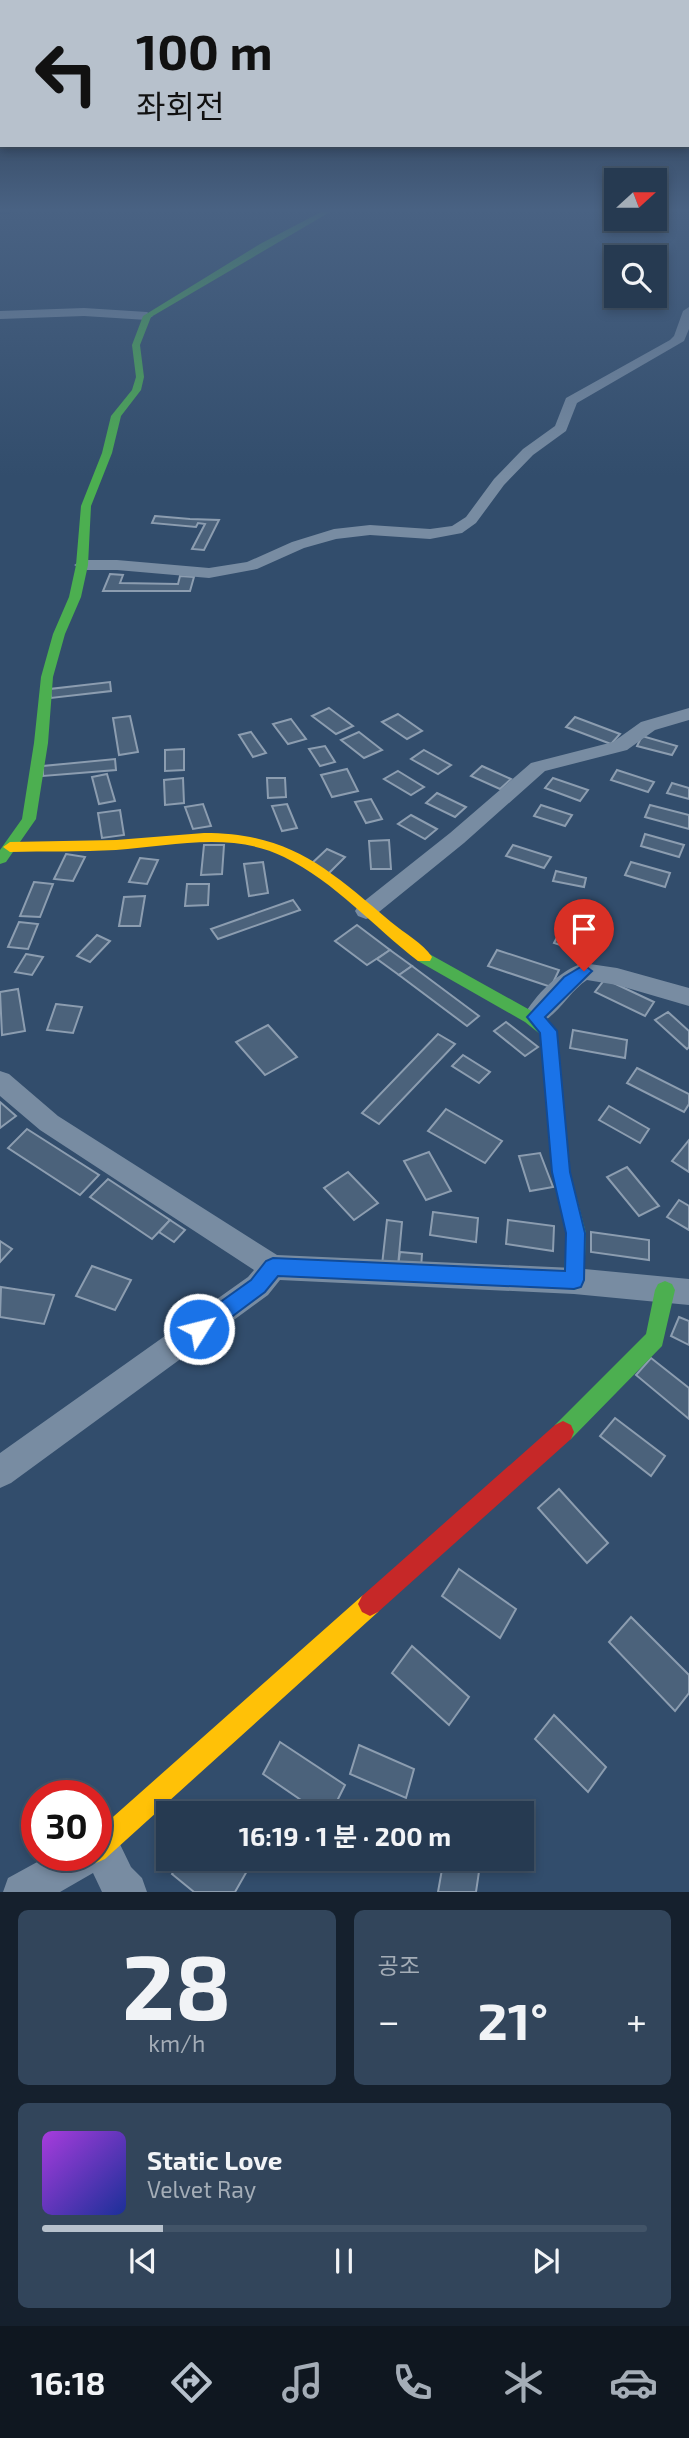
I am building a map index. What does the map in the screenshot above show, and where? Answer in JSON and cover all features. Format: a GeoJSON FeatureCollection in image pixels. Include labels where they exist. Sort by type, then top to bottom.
{"type":"FeatureCollection","features":[{"type":"Feature","properties":{"kind":"street"},"geometry":{"type":"LineString","coordinates":[[0,315],[84,312],[147,316],[173,300]]}},
{"type":"Feature","properties":{"kind":"street"},"geometry":{"type":"LineString","coordinates":[[82,565],[117,565],[195,573],[219,572],[251,566],[298,545],[334,534],[370,530],[430,534],[465,526],[528,452],[561,428],[572,401],[579,394],[674,343],[680,338],[689,311]]}},
{"type":"Feature","properties":{"kind":"street"},"geometry":{"type":"LineString","coordinates":[[0,861],[29,819],[41,743],[47,677],[59,634],[75,597],[82,565],[86,506],[107,453],[116,416],[136,390],[140,377],[136,345],[147,316]]}},
{"type":"Feature","properties":{"kind":"street"},"geometry":{"type":"LineString","coordinates":[[366,911],[457,838],[538,767],[620,746],[648,726],[689,714]]}},
{"type":"Feature","properties":{"kind":"street"},"geometry":{"type":"LineString","coordinates":[[10,847],[242,839],[269,845],[294,857],[417,953],[499,1001],[535,1017],[548,1031],[561,1172],[576,1233],[574,1280]]}},
{"type":"Feature","properties":{"kind":"street"},"geometry":{"type":"LineString","coordinates":[[535,1017],[570,981],[584,971],[601,971],[633,983],[689,997]]}},
{"type":"Feature","properties":{"kind":"street"},"geometry":{"type":"LineString","coordinates":[[0,1081],[49,1123],[273,1267],[574,1280],[677,1291],[655,1339],[588,1409],[112,1836]]}},
{"type":"Feature","properties":{"kind":"street"},"geometry":{"type":"LineString","coordinates":[[0,1472],[258,1286],[273,1267]]}},
{"type":"Feature","properties":{"kind":"street"},"geometry":{"type":"LineString","coordinates":[[22,1892],[59,1871]]}},
{"type":"Feature","properties":{"kind":"street"},"geometry":{"type":"LineString","coordinates":[[110,1871],[128,1892]]}},
{"type":"Feature","properties":{"kind":"building"},"geometry":{"type":"Polygon","coordinates":[[[155,516],[219,520],[204,550],[192,549],[205,524],[198,523],[196,527],[152,523],[155,516]]]}},
{"type":"Feature","properties":{"kind":"building"},"geometry":{"type":"Polygon","coordinates":[[[110,574],[123,575],[120,583],[178,584],[180,576],[194,577],[190,591],[103,591],[110,574]]]}},
{"type":"Feature","properties":{"kind":"building"},"geometry":{"type":"Polygon","coordinates":[[[110,682],[111,691],[51,698],[50,689],[110,682]]]}},
{"type":"Feature","properties":{"kind":"building"},"geometry":{"type":"Polygon","coordinates":[[[329,708],[353,726],[336,734],[312,716],[329,708]]]}},
{"type":"Feature","properties":{"kind":"building"},"geometry":{"type":"Polygon","coordinates":[[[398,714],[422,731],[407,739],[382,722],[398,714]]]}},
{"type":"Feature","properties":{"kind":"building"},"geometry":{"type":"Polygon","coordinates":[[[130,716],[138,752],[119,755],[113,718],[130,716]]]}},
{"type":"Feature","properties":{"kind":"building"},"geometry":{"type":"Polygon","coordinates":[[[575,717],[620,734],[611,744],[566,727],[575,717]]]}},
{"type":"Feature","properties":{"kind":"building"},"geometry":{"type":"Polygon","coordinates":[[[291,719],[306,739],[288,744],[273,724],[291,719]]]}},
{"type":"Feature","properties":{"kind":"building"},"geometry":{"type":"Polygon","coordinates":[[[251,732],[266,753],[253,757],[239,735],[251,732]]]}},
{"type":"Feature","properties":{"kind":"building"},"geometry":{"type":"Polygon","coordinates":[[[359,732],[382,750],[364,758],[341,740],[359,732]]]}},
{"type":"Feature","properties":{"kind":"building"},"geometry":{"type":"Polygon","coordinates":[[[642,736],[677,746],[672,755],[637,746],[642,736]]]}},
{"type":"Feature","properties":{"kind":"building"},"geometry":{"type":"Polygon","coordinates":[[[325,746],[335,762],[320,766],[309,749],[325,746]]]}},
{"type":"Feature","properties":{"kind":"building"},"geometry":{"type":"Polygon","coordinates":[[[184,749],[184,770],[165,771],[165,750],[184,749]]]}},
{"type":"Feature","properties":{"kind":"building"},"geometry":{"type":"Polygon","coordinates":[[[424,750],[451,765],[438,774],[411,759],[424,750]]]}},
{"type":"Feature","properties":{"kind":"building"},"geometry":{"type":"Polygon","coordinates":[[[115,759],[116,770],[43,776],[43,766],[115,759]]]}},
{"type":"Feature","properties":{"kind":"building"},"geometry":{"type":"Polygon","coordinates":[[[482,766],[511,779],[500,789],[471,776],[482,766]]]}},
{"type":"Feature","properties":{"kind":"building"},"geometry":{"type":"Polygon","coordinates":[[[347,769],[358,791],[332,797],[321,775],[347,769]]]}},
{"type":"Feature","properties":{"kind":"building"},"geometry":{"type":"Polygon","coordinates":[[[617,770],[654,782],[648,792],[611,780],[617,770]]]}},
{"type":"Feature","properties":{"kind":"building"},"geometry":{"type":"Polygon","coordinates":[[[398,771],[424,787],[411,795],[384,779],[398,771]]]}},
{"type":"Feature","properties":{"kind":"building"},"geometry":{"type":"Polygon","coordinates":[[[107,774],[115,801],[99,804],[92,777],[107,774]]]}},
{"type":"Feature","properties":{"kind":"building"},"geometry":{"type":"Polygon","coordinates":[[[183,778],[184,803],[165,805],[164,780],[183,778]]]}},
{"type":"Feature","properties":{"kind":"building"},"geometry":{"type":"Polygon","coordinates":[[[267,778],[285,778],[286,797],[268,798],[267,778]]]}},
{"type":"Feature","properties":{"kind":"building"},"geometry":{"type":"Polygon","coordinates":[[[553,778],[588,790],[580,801],[545,788],[553,778]]]}},
{"type":"Feature","properties":{"kind":"building"},"geometry":{"type":"Polygon","coordinates":[[[672,783],[689,788],[689,799],[667,793],[672,783]]]}},
{"type":"Feature","properties":{"kind":"building"},"geometry":{"type":"Polygon","coordinates":[[[437,793],[466,807],[455,817],[426,803],[437,793]]]}},
{"type":"Feature","properties":{"kind":"building"},"geometry":{"type":"Polygon","coordinates":[[[371,799],[382,819],[366,823],[355,802],[371,799]]]}},
{"type":"Feature","properties":{"kind":"building"},"geometry":{"type":"Polygon","coordinates":[[[203,804],[211,826],[193,829],[185,807],[203,804]]]}},
{"type":"Feature","properties":{"kind":"building"},"geometry":{"type":"Polygon","coordinates":[[[287,804],[297,828],[282,831],[272,806],[287,804]]]}},
{"type":"Feature","properties":{"kind":"building"},"geometry":{"type":"Polygon","coordinates":[[[541,805],[572,815],[565,826],[534,816],[541,805]]]}},
{"type":"Feature","properties":{"kind":"building"},"geometry":{"type":"Polygon","coordinates":[[[650,805],[689,815],[689,829],[645,817],[650,805]]]}},
{"type":"Feature","properties":{"kind":"building"},"geometry":{"type":"Polygon","coordinates":[[[120,810],[124,835],[102,838],[98,813],[120,810]]]}},
{"type":"Feature","properties":{"kind":"building"},"geometry":{"type":"Polygon","coordinates":[[[411,815],[437,829],[425,839],[398,824],[411,815]]]}},
{"type":"Feature","properties":{"kind":"building"},"geometry":{"type":"Polygon","coordinates":[[[645,834],[684,845],[679,857],[641,846],[645,834]]]}},
{"type":"Feature","properties":{"kind":"building"},"geometry":{"type":"Polygon","coordinates":[[[389,840],[391,869],[371,869],[369,841],[389,840]]]}},
{"type":"Feature","properties":{"kind":"building"},"geometry":{"type":"Polygon","coordinates":[[[204,845],[224,845],[222,874],[201,875],[204,845]]]}},
{"type":"Feature","properties":{"kind":"building"},"geometry":{"type":"Polygon","coordinates":[[[513,845],[551,857],[544,868],[506,856],[513,845]]]}},
{"type":"Feature","properties":{"kind":"building"},"geometry":{"type":"Polygon","coordinates":[[[327,849],[345,857],[328,874],[309,866],[327,849]]]}},
{"type":"Feature","properties":{"kind":"building"},"geometry":{"type":"Polygon","coordinates":[[[66,854],[85,857],[73,881],[54,879],[66,854]]]}},
{"type":"Feature","properties":{"kind":"building"},"geometry":{"type":"Polygon","coordinates":[[[140,858],[158,860],[147,884],[129,882],[140,858]]]}},
{"type":"Feature","properties":{"kind":"building"},"geometry":{"type":"Polygon","coordinates":[[[263,862],[268,893],[249,896],[244,864],[263,862]]]}},
{"type":"Feature","properties":{"kind":"building"},"geometry":{"type":"Polygon","coordinates":[[[631,862],[670,873],[665,887],[625,875],[631,862]]]}},
{"type":"Feature","properties":{"kind":"building"},"geometry":{"type":"Polygon","coordinates":[[[556,871],[586,878],[584,887],[553,881],[556,871]]]}},
{"type":"Feature","properties":{"kind":"building"},"geometry":{"type":"Polygon","coordinates":[[[34,882],[53,884],[40,917],[20,916],[34,882]]]}},
{"type":"Feature","properties":{"kind":"building"},"geometry":{"type":"Polygon","coordinates":[[[187,884],[209,884],[208,905],[185,906],[187,884]]]}},
{"type":"Feature","properties":{"kind":"building"},"geometry":{"type":"Polygon","coordinates":[[[145,896],[140,926],[119,926],[124,897],[145,896]]]}},
{"type":"Feature","properties":{"kind":"building"},"geometry":{"type":"Polygon","coordinates":[[[293,900],[300,910],[218,939],[211,929],[293,900]]]}},
{"type":"Feature","properties":{"kind":"building"},"geometry":{"type":"Polygon","coordinates":[[[19,922],[38,924],[28,949],[8,947],[19,922]]]}},
{"type":"Feature","properties":{"kind":"building"},"geometry":{"type":"Polygon","coordinates":[[[357,925],[390,950],[367,965],[335,941],[357,925]]]}},
{"type":"Feature","properties":{"kind":"building"},"geometry":{"type":"Polygon","coordinates":[[[563,926],[599,939],[591,955],[554,943],[563,926]]]}},
{"type":"Feature","properties":{"kind":"building"},"geometry":{"type":"Polygon","coordinates":[[[97,935],[110,941],[90,962],[77,956],[97,935]]]}},
{"type":"Feature","properties":{"kind":"building"},"geometry":{"type":"Polygon","coordinates":[[[390,950],[412,966],[399,975],[377,959],[390,950]]]}},
{"type":"Feature","properties":{"kind":"building"},"geometry":{"type":"Polygon","coordinates":[[[497,950],[559,970],[551,987],[488,966],[497,950]]]}},
{"type":"Feature","properties":{"kind":"building"},"geometry":{"type":"Polygon","coordinates":[[[26,954],[43,957],[32,975],[15,972],[26,954]]]}},
{"type":"Feature","properties":{"kind":"building"},"geometry":{"type":"Polygon","coordinates":[[[412,966],[479,1016],[467,1026],[399,975],[412,966]]]}},
{"type":"Feature","properties":{"kind":"building"},"geometry":{"type":"Polygon","coordinates":[[[605,979],[654,1002],[645,1016],[595,992],[605,979]]]}},
{"type":"Feature","properties":{"kind":"building"},"geometry":{"type":"Polygon","coordinates":[[[18,989],[25,1031],[2,1035],[0,992],[18,989]]]}},
{"type":"Feature","properties":{"kind":"building"},"geometry":{"type":"Polygon","coordinates":[[[56,1004],[82,1007],[73,1033],[47,1030],[56,1004]]]}},
{"type":"Feature","properties":{"kind":"building"},"geometry":{"type":"Polygon","coordinates":[[[668,1012],[689,1031],[687,1049],[655,1020],[668,1012]]]}},
{"type":"Feature","properties":{"kind":"building"},"geometry":{"type":"Polygon","coordinates":[[[506,1022],[538,1047],[525,1056],[494,1031],[506,1022]]]}},
{"type":"Feature","properties":{"kind":"building"},"geometry":{"type":"Polygon","coordinates":[[[268,1025],[297,1057],[265,1075],[236,1042],[268,1025]]]}},
{"type":"Feature","properties":{"kind":"building"},"geometry":{"type":"Polygon","coordinates":[[[573,1030],[627,1040],[625,1058],[570,1048],[573,1030]]]}},
{"type":"Feature","properties":{"kind":"building"},"geometry":{"type":"Polygon","coordinates":[[[438,1034],[455,1044],[379,1124],[362,1113],[438,1034]]]}},
{"type":"Feature","properties":{"kind":"building"},"geometry":{"type":"Polygon","coordinates":[[[463,1055],[490,1072],[479,1083],[452,1066],[463,1055]]]}},
{"type":"Feature","properties":{"kind":"building"},"geometry":{"type":"Polygon","coordinates":[[[637,1068],[689,1094],[689,1104],[684,1112],[627,1083],[637,1068]]]}},
{"type":"Feature","properties":{"kind":"building"},"geometry":{"type":"Polygon","coordinates":[[[0,1102],[16,1116],[0,1128],[0,1102]]]}},
{"type":"Feature","properties":{"kind":"building"},"geometry":{"type":"Polygon","coordinates":[[[609,1106],[649,1129],[640,1143],[599,1120],[609,1106]]]}},
{"type":"Feature","properties":{"kind":"building"},"geometry":{"type":"Polygon","coordinates":[[[446,1109],[502,1141],[485,1163],[428,1131],[446,1109]]]}},
{"type":"Feature","properties":{"kind":"building"},"geometry":{"type":"Polygon","coordinates":[[[27,1129],[99,1175],[80,1195],[8,1148],[27,1129]]]}},
{"type":"Feature","properties":{"kind":"building"},"geometry":{"type":"Polygon","coordinates":[[[689,1140],[689,1172],[672,1161],[689,1140]]]}},
{"type":"Feature","properties":{"kind":"building"},"geometry":{"type":"Polygon","coordinates":[[[429,1152],[451,1191],[426,1200],[404,1161],[429,1152]]]}},
{"type":"Feature","properties":{"kind":"building"},"geometry":{"type":"Polygon","coordinates":[[[540,1153],[553,1187],[530,1191],[519,1156],[540,1153]]]}},
{"type":"Feature","properties":{"kind":"building"},"geometry":{"type":"Polygon","coordinates":[[[627,1167],[659,1206],[639,1216],[607,1177],[627,1167]]]}},
{"type":"Feature","properties":{"kind":"building"},"geometry":{"type":"Polygon","coordinates":[[[348,1172],[378,1203],[354,1220],[324,1188],[348,1172]]]}},
{"type":"Feature","properties":{"kind":"building"},"geometry":{"type":"Polygon","coordinates":[[[108,1179],[170,1220],[152,1239],[90,1197],[108,1179]]]}},
{"type":"Feature","properties":{"kind":"building"},"geometry":{"type":"Polygon","coordinates":[[[679,1200],[689,1206],[689,1230],[667,1217],[679,1200]]]}},
{"type":"Feature","properties":{"kind":"building"},"geometry":{"type":"Polygon","coordinates":[[[433,1212],[478,1218],[476,1242],[430,1235],[433,1212]]]}},
{"type":"Feature","properties":{"kind":"building"},"geometry":{"type":"Polygon","coordinates":[[[170,1220],[185,1230],[174,1242],[159,1232],[170,1220]]]}},
{"type":"Feature","properties":{"kind":"building"},"geometry":{"type":"Polygon","coordinates":[[[387,1220],[402,1222],[398,1266],[382,1265],[387,1220]]]}},
{"type":"Feature","properties":{"kind":"building"},"geometry":{"type":"Polygon","coordinates":[[[508,1220],[554,1226],[553,1251],[506,1244],[508,1220]]]}},
{"type":"Feature","properties":{"kind":"building"},"geometry":{"type":"Polygon","coordinates":[[[591,1232],[649,1240],[649,1260],[591,1252],[591,1232]]]}},
{"type":"Feature","properties":{"kind":"building"},"geometry":{"type":"Polygon","coordinates":[[[0,1241],[12,1249],[0,1262],[0,1241]]]}},
{"type":"Feature","properties":{"kind":"building"},"geometry":{"type":"Polygon","coordinates":[[[400,1252],[422,1254],[421,1268],[398,1266],[400,1252]]]}},
{"type":"Feature","properties":{"kind":"building"},"geometry":{"type":"Polygon","coordinates":[[[92,1266],[131,1280],[115,1310],[76,1296],[92,1266]]]}},
{"type":"Feature","properties":{"kind":"building"},"geometry":{"type":"Polygon","coordinates":[[[1,1287],[54,1295],[44,1324],[0,1317],[1,1287]]]}},
{"type":"Feature","properties":{"kind":"building"},"geometry":{"type":"Polygon","coordinates":[[[679,1317],[689,1321],[689,1345],[671,1336],[679,1317]]]}},
{"type":"Feature","properties":{"kind":"building"},"geometry":{"type":"Polygon","coordinates":[[[651,1358],[689,1388],[689,1419],[636,1375],[651,1358]]]}},
{"type":"Feature","properties":{"kind":"building"},"geometry":{"type":"Polygon","coordinates":[[[615,1418],[665,1456],[651,1476],[600,1436],[615,1418]]]}},
{"type":"Feature","properties":{"kind":"building"},"geometry":{"type":"Polygon","coordinates":[[[559,1489],[608,1543],[587,1563],[538,1508],[559,1489]]]}},
{"type":"Feature","properties":{"kind":"building"},"geometry":{"type":"Polygon","coordinates":[[[459,1569],[516,1609],[500,1638],[442,1596],[459,1569]]]}},
{"type":"Feature","properties":{"kind":"building"},"geometry":{"type":"Polygon","coordinates":[[[631,1617],[689,1675],[689,1693],[675,1711],[609,1642],[631,1617]]]}},
{"type":"Feature","properties":{"kind":"building"},"geometry":{"type":"Polygon","coordinates":[[[412,1646],[469,1697],[449,1725],[392,1673],[412,1646]]]}},
{"type":"Feature","properties":{"kind":"building"},"geometry":{"type":"Polygon","coordinates":[[[554,1715],[606,1767],[588,1792],[535,1739],[554,1715]]]}},
{"type":"Feature","properties":{"kind":"building"},"geometry":{"type":"Polygon","coordinates":[[[280,1742],[345,1785],[337,1801],[302,1801],[263,1774],[280,1742]]]}},
{"type":"Feature","properties":{"kind":"building"},"geometry":{"type":"Polygon","coordinates":[[[359,1745],[414,1769],[406,1798],[350,1774],[359,1745]]]}},
{"type":"Feature","properties":{"kind":"building"},"geometry":{"type":"Polygon","coordinates":[[[174,1871],[247,1871],[235,1892],[194,1892],[172,1874],[174,1871]]]}},
{"type":"Feature","properties":{"kind":"building"},"geometry":{"type":"Polygon","coordinates":[[[442,1871],[479,1871],[476,1892],[438,1892],[442,1871]]]}},
{"type":"Feature","properties":{"kind":"traffic: fast"},"geometry":{"type":"LineString","coordinates":[[1,859],[29,819],[41,743],[47,677],[59,634],[75,597],[82,565],[86,506],[107,453],[116,416],[136,390],[140,377],[136,345],[147,316],[173,300]]}},
{"type":"Feature","properties":{"kind":"traffic: fast"},"geometry":{"type":"LineString","coordinates":[[424,957],[531,1018],[548,1031],[561,1172],[576,1233],[574,1281]]}},
{"type":"Feature","properties":{"kind":"traffic: fast"},"geometry":{"type":"LineString","coordinates":[[563,1432],[655,1339],[665,1290]]}},
{"type":"Feature","properties":{"kind":"traffic: slow"},"geometry":{"type":"LineString","coordinates":[[10,847],[116,845],[204,838],[247,840],[268,845],[289,853],[325,876],[424,957]]}},
{"type":"Feature","properties":{"kind":"traffic: slow"},"geometry":{"type":"LineString","coordinates":[[112,1836],[370,1604]]}},
{"type":"Feature","properties":{"kind":"traffic: jam"},"geometry":{"type":"LineString","coordinates":[[370,1604],[563,1432]]}},
{"type":"Feature","properties":{"kind":"route"},"geometry":{"type":"LineString","coordinates":[[199,1329],[258,1286],[273,1267],[574,1280],[576,1233],[561,1172],[548,1031],[535,1017],[570,981],[584,971]]}}]}
